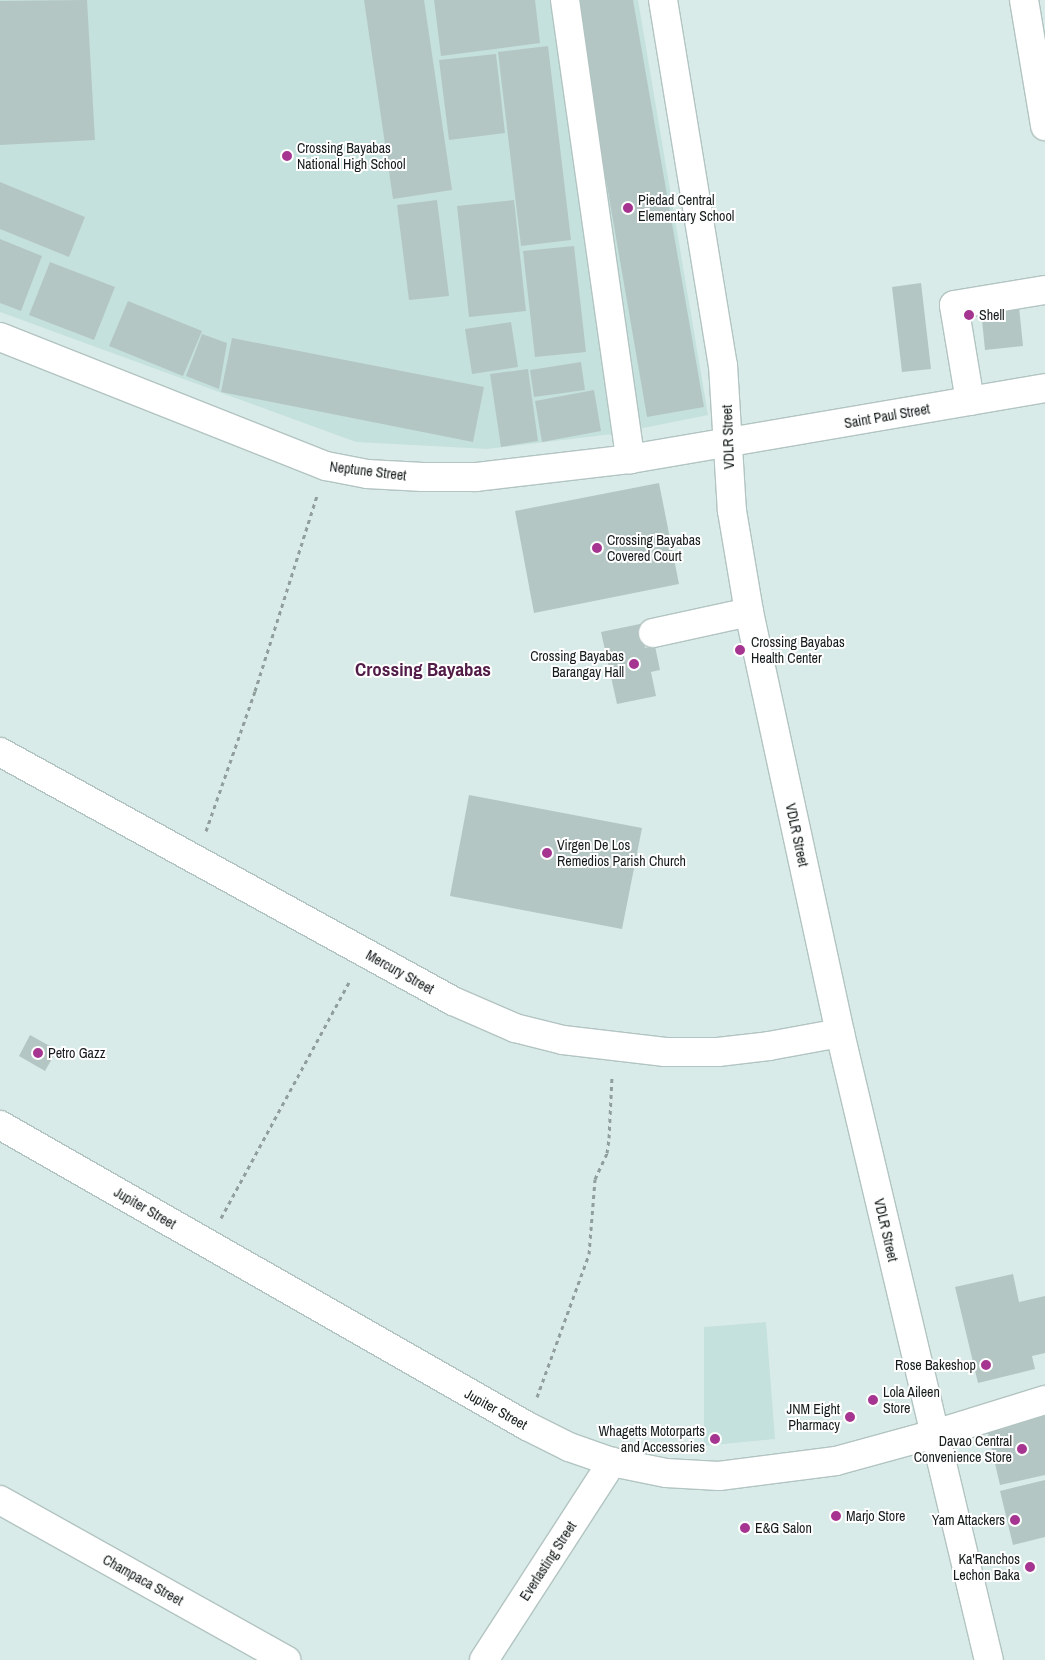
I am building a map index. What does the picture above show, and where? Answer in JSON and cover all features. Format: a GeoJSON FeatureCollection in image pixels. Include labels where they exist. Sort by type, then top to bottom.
{"type":"FeatureCollection","features":[{"type":"Feature","properties":{"kind":"street"},"geometry":{"type":"LineString","coordinates":[[565,0],[630,459]]}},
{"type":"Feature","properties":{"kind":"street","name":"VDLR Street"},"geometry":{"type":"LineString","coordinates":[[663,0],[723,364],[732,511],[749,612],[840,1033],[988,1660]]}},
{"type":"Feature","properties":{"kind":"street"},"geometry":{"type":"LineString","coordinates":[[1024,0],[1045,126]]}},
{"type":"Feature","properties":{"kind":"street"},"geometry":{"type":"LineString","coordinates":[[970,401],[954,304],[1045,290]]}},
{"type":"Feature","properties":{"kind":"street","name":"Neptune Street"},"geometry":{"type":"LineString","coordinates":[[0,337],[326,466],[367,474],[476,477],[630,459],[729,443]]}},
{"type":"Feature","properties":{"kind":"street","name":"Saint Paul Street"},"geometry":{"type":"LineString","coordinates":[[729,443],[1045,388]]}},
{"type":"Feature","properties":{"kind":"street"},"geometry":{"type":"LineString","coordinates":[[653,633],[749,612]]}},
{"type":"Feature","properties":{"kind":"street","name":"Mercury Street"},"geometry":{"type":"LineString","coordinates":[[0,752],[453,1001],[515,1028],[563,1040],[613,1049],[718,1052],[840,1033]]}},
{"type":"Feature","properties":{"kind":"street","name":"Jupiter Street"},"geometry":{"type":"LineString","coordinates":[[0,1125],[527,1426],[569,1448],[612,1462],[666,1473],[719,1476],[836,1461],[935,1434],[1045,1400]]}},
{"type":"Feature","properties":{"kind":"street","name":"Everlasting Street"},"geometry":{"type":"LineString","coordinates":[[484,1660],[612,1462]]}},
{"type":"Feature","properties":{"kind":"street","name":"Champaca Street"},"geometry":{"type":"LineString","coordinates":[[0,1500],[286,1660]]}},
{"type":"Feature","properties":{"kind":"path"},"geometry":{"type":"LineString","coordinates":[[196,860],[255,691],[326,466]]}},
{"type":"Feature","properties":{"kind":"path"},"geometry":{"type":"LineString","coordinates":[[207,1244],[365,952]]}},
{"type":"Feature","properties":{"kind":"path"},"geometry":{"type":"LineString","coordinates":[[527,1426],[589,1254],[595,1178],[607,1153],[609,1138],[613,1049]]}},
{"type":"Feature","properties":{"kind":"shaded area","name":"Crossing Bayabas National High School"},"geometry":{"type":"Polygon","coordinates":[[[0,0],[638,0],[708,415],[613,434],[487,449],[356,442],[0,312],[0,0]]]}},
{"type":"Feature","properties":{"kind":"shaded area"},"geometry":{"type":"Polygon","coordinates":[[[766,1322],[775,1439],[704,1446],[704,1327],[766,1322]]]}},
{"type":"Feature","properties":{"kind":"building"},"geometry":{"type":"Polygon","coordinates":[[[87,0],[95,140],[0,145],[0,1],[87,0]]]}},
{"type":"Feature","properties":{"kind":"building"},"geometry":{"type":"Polygon","coordinates":[[[364,0],[424,0],[452,190],[393,199],[364,0]]]}},
{"type":"Feature","properties":{"kind":"building"},"geometry":{"type":"Polygon","coordinates":[[[434,0],[535,0],[540,43],[441,56],[434,0]]]}},
{"type":"Feature","properties":{"kind":"building","name":"Piedad Central Elementary School"},"geometry":{"type":"Polygon","coordinates":[[[575,0],[633,0],[704,407],[647,417],[575,0]]]}},
{"type":"Feature","properties":{"kind":"building"},"geometry":{"type":"Polygon","coordinates":[[[548,46],[571,240],[521,246],[498,52],[548,46]]]}},
{"type":"Feature","properties":{"kind":"building"},"geometry":{"type":"Polygon","coordinates":[[[496,54],[505,133],[449,140],[439,60],[496,54]]]}},
{"type":"Feature","properties":{"kind":"building"},"geometry":{"type":"Polygon","coordinates":[[[0,182],[85,217],[69,257],[0,229],[0,182]]]}},
{"type":"Feature","properties":{"kind":"building"},"geometry":{"type":"Polygon","coordinates":[[[437,200],[449,296],[409,300],[397,205],[437,200]]]}},
{"type":"Feature","properties":{"kind":"building"},"geometry":{"type":"Polygon","coordinates":[[[514,200],[526,311],[469,317],[457,206],[514,200]]]}},
{"type":"Feature","properties":{"kind":"building"},"geometry":{"type":"Polygon","coordinates":[[[0,239],[42,256],[21,311],[0,303],[0,239]]]}},
{"type":"Feature","properties":{"kind":"building"},"geometry":{"type":"Polygon","coordinates":[[[574,246],[586,352],[535,357],[523,251],[574,246]]]}},
{"type":"Feature","properties":{"kind":"building"},"geometry":{"type":"Polygon","coordinates":[[[50,262],[115,287],[94,340],[29,315],[50,262]]]}},
{"type":"Feature","properties":{"kind":"building"},"geometry":{"type":"Polygon","coordinates":[[[921,283],[931,369],[902,372],[892,287],[921,283]]]}},
{"type":"Feature","properties":{"kind":"building"},"geometry":{"type":"Polygon","coordinates":[[[128,301],[202,331],[183,376],[109,346],[128,301]]]}},
{"type":"Feature","properties":{"kind":"building"},"geometry":{"type":"Polygon","coordinates":[[[1019,307],[1023,346],[985,350],[981,310],[1019,307]]]}},
{"type":"Feature","properties":{"kind":"building"},"geometry":{"type":"Polygon","coordinates":[[[511,322],[518,367],[472,374],[465,329],[511,322]]]}},
{"type":"Feature","properties":{"kind":"building"},"geometry":{"type":"Polygon","coordinates":[[[202,334],[227,343],[219,389],[186,376],[202,334]]]}},
{"type":"Feature","properties":{"kind":"building"},"geometry":{"type":"Polygon","coordinates":[[[232,338],[484,387],[473,442],[221,392],[232,338]]]}},
{"type":"Feature","properties":{"kind":"building"},"geometry":{"type":"Polygon","coordinates":[[[581,362],[585,390],[534,397],[530,370],[581,362]]]}},
{"type":"Feature","properties":{"kind":"building"},"geometry":{"type":"Polygon","coordinates":[[[528,369],[538,441],[501,447],[490,374],[528,369]]]}},
{"type":"Feature","properties":{"kind":"building"},"geometry":{"type":"Polygon","coordinates":[[[594,390],[601,431],[542,442],[535,401],[594,390]]]}},
{"type":"Feature","properties":{"kind":"building","name":"Crossing Bayabas Covered Court"},"geometry":{"type":"Polygon","coordinates":[[[659,483],[679,584],[534,613],[515,511],[659,483]]]}},
{"type":"Feature","properties":{"kind":"building","name":"Crossing Bayabas Barangay Hall"},"geometry":{"type":"Polygon","coordinates":[[[640,624],[645,648],[655,646],[660,670],[651,672],[656,696],[617,704],[601,632],[640,624]]]}},
{"type":"Feature","properties":{"kind":"building","name":"Virgen De Los Remedios Parish Church"},"geometry":{"type":"Polygon","coordinates":[[[469,795],[642,828],[622,929],[450,896],[469,795]]]}},
{"type":"Feature","properties":{"kind":"building","name":"Petro Gazz"},"geometry":{"type":"Polygon","coordinates":[[[30,1035],[57,1050],[45,1071],[19,1056],[30,1035]]]}},
{"type":"Feature","properties":{"kind":"building"},"geometry":{"type":"Polygon","coordinates":[[[1013,1274],[1019,1302],[1045,1296],[1045,1353],[1032,1356],[1035,1369],[978,1383],[955,1287],[1013,1274]]]}},
{"type":"Feature","properties":{"kind":"building"},"geometry":{"type":"Polygon","coordinates":[[[1045,1412],[1045,1475],[1000,1485],[986,1425],[1045,1412]]]}},
{"type":"Feature","properties":{"kind":"building"},"geometry":{"type":"Polygon","coordinates":[[[1045,1480],[1045,1537],[1013,1545],[1000,1491],[1045,1480]]]}},
{"type":"Feature","properties":{"kind":"place","name":"Crossing Bayabas National High School"},"geometry":{"type":"Point","coordinates":[287,156]}},
{"type":"Feature","properties":{"kind":"place","name":"Piedad Central Elementary School"},"geometry":{"type":"Point","coordinates":[628,208]}},
{"type":"Feature","properties":{"kind":"place","name":"Shell"},"geometry":{"type":"Point","coordinates":[969,315]}},
{"type":"Feature","properties":{"kind":"place","name":"Crossing Bayabas Covered Court"},"geometry":{"type":"Point","coordinates":[597,548]}},
{"type":"Feature","properties":{"kind":"place","name":"Crossing Bayabas Health Center"},"geometry":{"type":"Point","coordinates":[740,650]}},
{"type":"Feature","properties":{"kind":"place","name":"Crossing Bayabas Barangay Hall"},"geometry":{"type":"Point","coordinates":[634,664]}},
{"type":"Feature","properties":{"kind":"place","name":"Virgen De Los Remedios Parish Church"},"geometry":{"type":"Point","coordinates":[547,853]}},
{"type":"Feature","properties":{"kind":"place","name":"Petro Gazz"},"geometry":{"type":"Point","coordinates":[38,1053]}},
{"type":"Feature","properties":{"kind":"place","name":"Rose Bakeshop"},"geometry":{"type":"Point","coordinates":[986,1365]}},
{"type":"Feature","properties":{"kind":"place","name":"Lola Aileen Store"},"geometry":{"type":"Point","coordinates":[873,1400]}},
{"type":"Feature","properties":{"kind":"place","name":"JNM Eight Pharmacy"},"geometry":{"type":"Point","coordinates":[850,1417]}},
{"type":"Feature","properties":{"kind":"place","name":"Whagetts Motorparts and Accessories"},"geometry":{"type":"Point","coordinates":[715,1439]}},
{"type":"Feature","properties":{"kind":"place","name":"Davao Central Convenience Store"},"geometry":{"type":"Point","coordinates":[1022,1449]}},
{"type":"Feature","properties":{"kind":"place","name":"Marjo Store"},"geometry":{"type":"Point","coordinates":[836,1516]}},
{"type":"Feature","properties":{"kind":"place","name":"Yam Attackers"},"geometry":{"type":"Point","coordinates":[1015,1520]}},
{"type":"Feature","properties":{"kind":"place","name":"E&G Salon"},"geometry":{"type":"Point","coordinates":[745,1528]}},
{"type":"Feature","properties":{"kind":"place","name":"Ka'Ranchos Lechon Baka"},"geometry":{"type":"Point","coordinates":[1030,1567]}},
{"type":"Feature","properties":{"kind":"district","name":"Crossing Bayabas"},"geometry":{"type":"Point","coordinates":[423,670]}}]}
